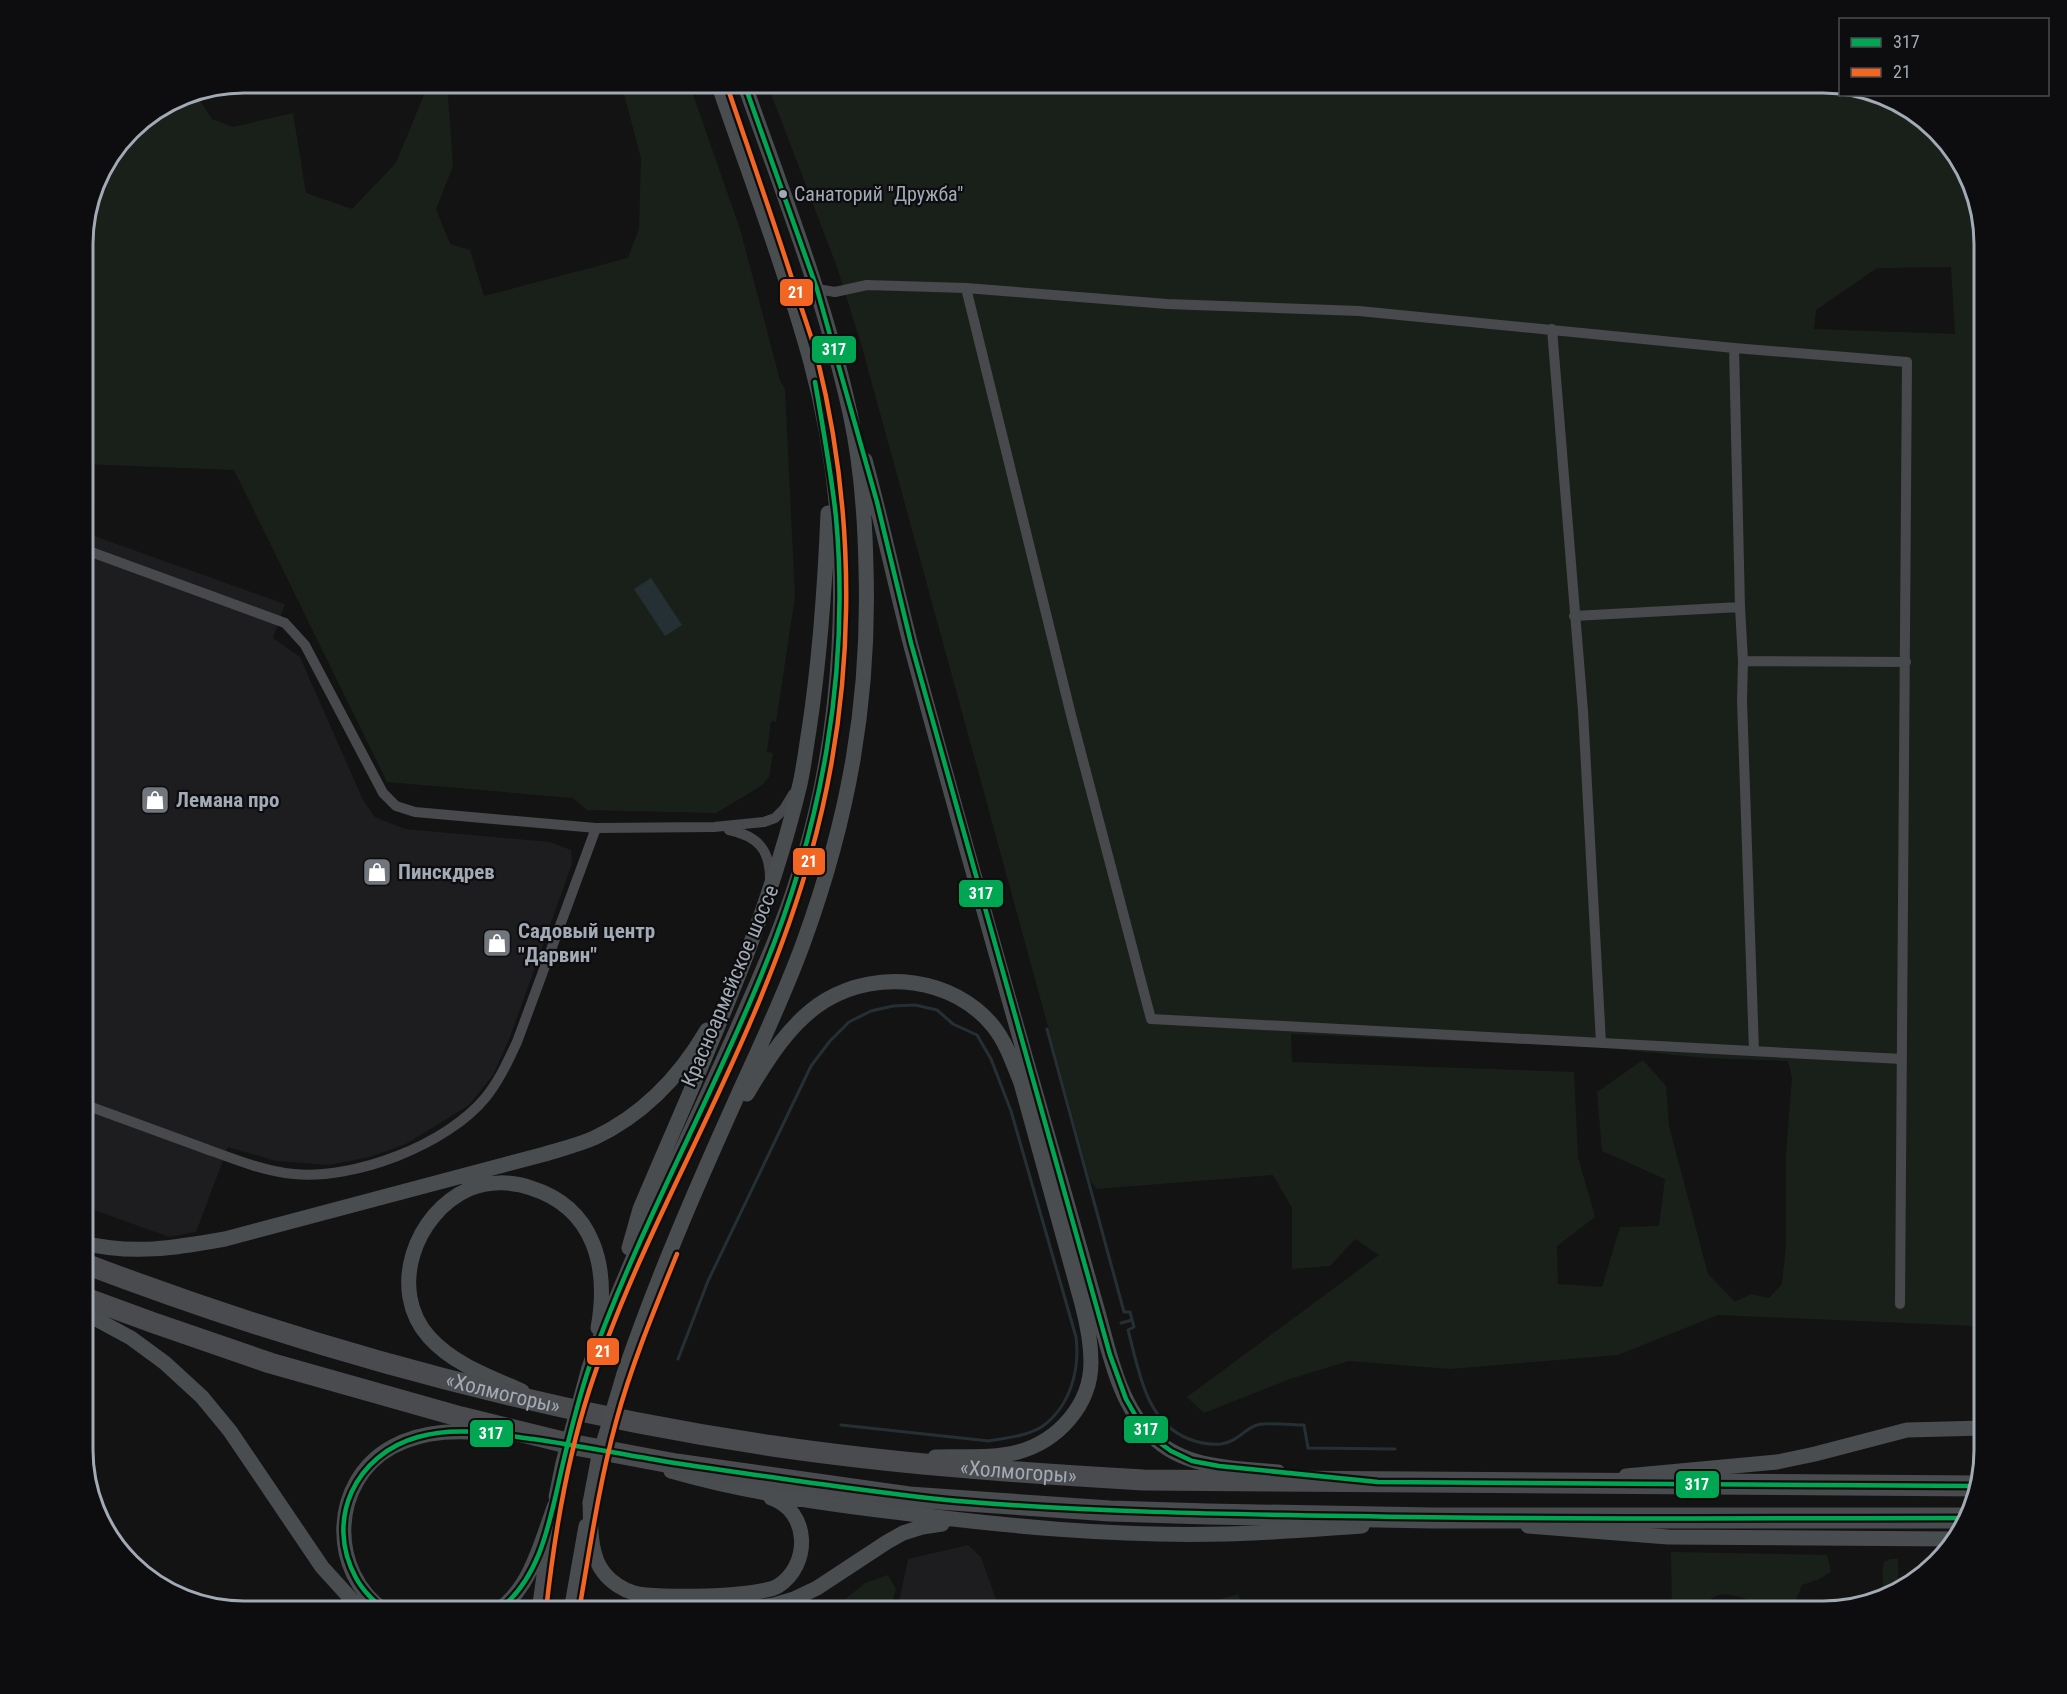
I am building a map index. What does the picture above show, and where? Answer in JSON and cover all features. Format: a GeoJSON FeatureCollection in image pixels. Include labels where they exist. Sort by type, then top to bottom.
{"type":"FeatureCollection","features":[{"type":"Feature","properties":{"kind":"highway","name":"«Холмогоры»"},"geometry":{"type":"LineString","coordinates":[[93,1267],[168,1296],[374,1360],[493,1392],[588,1413],[771,1446],[855,1457],[1025,1474],[1143,1480],[1969,1486]]}},
{"type":"Feature","properties":{"kind":"highway","name":"«Холмогоры»"},"geometry":{"type":"LineString","coordinates":[[93,1301],[280,1366],[461,1417],[581,1447],[676,1464],[909,1497],[1110,1511],[1433,1518],[1958,1518]]}},
{"type":"Feature","properties":{"kind":"main road","name":"Красноармейское шоссе"},"geometry":{"type":"LineString","coordinates":[[541,1601],[563,1463],[591,1364],[654,1212],[745,1014],[780,929],[800,871],[818,802],[830,736],[840,609],[839,549],[833,481],[810,360],[772,240],[721,93]]}},
{"type":"Feature","properties":{"kind":"main road"},"geometry":{"type":"LineString","coordinates":[[748,93],[817,289],[877,502],[911,643],[1056,1165],[1110,1355],[1126,1400],[1153,1438],[1171,1451],[1192,1461],[1218,1466],[1378,1482]]}},
{"type":"Feature","properties":{"kind":"main road"},"geometry":{"type":"LineString","coordinates":[[573,1601],[604,1440],[647,1307],[705,1167],[803,945],[826,879],[844,811],[855,752],[865,671],[867,607],[865,528],[850,411]]}},
{"type":"Feature","properties":{"kind":"main road"},"geometry":{"type":"LineString","coordinates":[[610,1314],[640,1209],[766,904],[801,781],[816,683],[825,588],[828,513],[824,428]]}},
{"type":"Feature","properties":{"kind":"main road"},"geometry":{"type":"LineString","coordinates":[[93,1245],[129,1250],[172,1249],[225,1239],[544,1154],[593,1138],[632,1116],[666,1088],[694,1053],[737,978]]}},
{"type":"Feature","properties":{"kind":"main road"},"geometry":{"type":"LineString","coordinates":[[705,1167],[760,1072],[789,1032],[826,1000],[852,987],[903,981],[929,985],[956,995],[992,1025],[1008,1049],[1021,1083],[1090,1338],[1091,1365],[1087,1389],[1076,1412],[1062,1428],[1041,1442],[1017,1452],[982,1456],[855,1457]]}},
{"type":"Feature","properties":{"kind":"main road"},"geometry":{"type":"LineString","coordinates":[[588,1413],[521,1390],[474,1370],[447,1354],[428,1336],[415,1316],[409,1294],[409,1269],[416,1244],[428,1222],[446,1203],[469,1189],[495,1183],[520,1184],[544,1192],[562,1202],[581,1221],[595,1246],[601,1272],[601,1312],[591,1364]]}},
{"type":"Feature","properties":{"kind":"main road"},"geometry":{"type":"LineString","coordinates":[[93,1317],[131,1338],[165,1363],[202,1397],[230,1431],[322,1567],[353,1601]]}},
{"type":"Feature","properties":{"kind":"main road"},"geometry":{"type":"LineString","coordinates":[[1582,1484],[1646,1473],[1777,1462],[1907,1430],[1974,1428]]}},
{"type":"Feature","properties":{"kind":"main road"},"geometry":{"type":"LineString","coordinates":[[371,1601],[356,1581],[346,1558],[342,1532],[346,1506],[357,1480],[371,1463],[390,1448],[410,1439],[435,1433],[463,1431],[498,1434],[581,1447],[749,1490],[827,1504],[978,1522],[1088,1530],[1225,1534],[1361,1526],[1433,1518]]}},
{"type":"Feature","properties":{"kind":"main road"},"geometry":{"type":"LineString","coordinates":[[590,1503],[592,1538],[597,1561],[604,1573],[618,1586],[634,1593],[654,1596],[745,1595],[778,1587],[796,1569],[801,1556],[802,1544],[795,1518],[788,1508],[776,1499],[749,1490]]}},
{"type":"Feature","properties":{"kind":"main road"},"geometry":{"type":"LineString","coordinates":[[509,1601],[517,1594],[532,1565],[556,1501]]}},
{"type":"Feature","properties":{"kind":"main road"},"geometry":{"type":"LineString","coordinates":[[1459,1518],[1560,1530],[1668,1537],[1945,1539]]}},
{"type":"Feature","properties":{"kind":"main road"},"geometry":{"type":"LineString","coordinates":[[784,1601],[817,1588],[903,1533],[922,1527],[978,1522]]}},
{"type":"Feature","properties":{"kind":"street"},"geometry":{"type":"LineString","coordinates":[[817,289],[835,292],[867,285],[966,288],[1167,304],[1359,311],[1734,348],[1907,362],[1900,1304]]}},
{"type":"Feature","properties":{"kind":"street"},"geometry":{"type":"LineString","coordinates":[[966,288],[1074,726],[1151,1019],[1902,1059]]}},
{"type":"Feature","properties":{"kind":"street"},"geometry":{"type":"LineString","coordinates":[[1552,329],[1583,711],[1601,1043]]}},
{"type":"Feature","properties":{"kind":"street"},"geometry":{"type":"LineString","coordinates":[[1734,348],[1743,661],[1742,701],[1754,1051]]}},
{"type":"Feature","properties":{"kind":"street"},"geometry":{"type":"LineString","coordinates":[[93,553],[285,623],[305,645],[382,793],[396,806],[415,812],[596,828],[714,827],[775,819],[801,781]]}},
{"type":"Feature","properties":{"kind":"street"},"geometry":{"type":"LineString","coordinates":[[1575,616],[1740,607]]}},
{"type":"Feature","properties":{"kind":"street"},"geometry":{"type":"LineString","coordinates":[[1743,661],[1906,662]]}},
{"type":"Feature","properties":{"kind":"street"},"geometry":{"type":"LineString","coordinates":[[714,827],[742,832],[757,842],[766,853],[770,868],[766,904]]}},
{"type":"Feature","properties":{"kind":"street"},"geometry":{"type":"LineString","coordinates":[[93,1108],[228,1157],[270,1170],[295,1174],[335,1173],[364,1167],[392,1158],[432,1140],[463,1119],[486,1098],[504,1069],[517,1042],[596,828]]}},
{"type":"Feature","properties":{"kind":"shaded area"},"geometry":{"type":"Polygon","coordinates":[[[425,93],[448,93],[453,166],[436,209],[450,244],[470,250],[484,296],[628,258],[639,229],[641,158],[624,93],[692,93],[740,229],[780,380],[785,389],[795,597],[776,722],[771,721],[767,752],[773,753],[769,777],[761,786],[716,813],[587,810],[573,798],[387,782],[234,470],[93,464],[94,224],[104,186],[113,168],[130,144],[144,130],[168,113],[199,100],[212,119],[233,127],[293,113],[306,193],[352,209],[396,163],[425,93]]]}},
{"type":"Feature","properties":{"kind":"shaded area"},"geometry":{"type":"Polygon","coordinates":[[[771,93],[1823,93],[1853,96],[1881,104],[1899,113],[1923,130],[1943,152],[1963,186],[1974,234],[1974,1326],[1718,1315],[1618,1355],[1450,1369],[1349,1361],[1290,1379],[1204,1413],[1187,1397],[1379,1255],[1355,1239],[1330,1266],[1292,1269],[1292,1208],[1273,1175],[1097,1189],[1090,1180],[862,347],[837,267],[771,93]],[[1951,267],[1877,268],[1816,310],[1814,329],[1955,334],[1951,267]],[[1291,1034],[1292,1062],[1574,1072],[1578,1157],[1595,1217],[1557,1246],[1558,1284],[1602,1287],[1620,1227],[1659,1226],[1665,1179],[1602,1151],[1597,1092],[1643,1060],[1666,1086],[1669,1126],[1708,1274],[1735,1302],[1751,1294],[1769,1298],[1782,1284],[1786,1245],[1786,1154],[1792,1078],[1788,1061],[1706,1058],[1595,1047],[1291,1034]]]}},
{"type":"Feature","properties":{"kind":"shaded area"},"geometry":{"type":"Polygon","coordinates":[[[93,536],[285,604],[273,638],[300,657],[363,800],[375,817],[405,829],[550,842],[571,850],[572,864],[510,1037],[493,1075],[469,1105],[406,1144],[370,1157],[329,1165],[276,1161],[228,1147],[196,1232],[169,1237],[93,1210],[93,536]]]}},
{"type":"Feature","properties":{"kind":"shaded area"},"geometry":{"type":"Polygon","coordinates":[[[651,578],[682,625],[665,636],[634,589],[651,578]]]}},
{"type":"Feature","properties":{"kind":"shaded area"},"geometry":{"type":"Polygon","coordinates":[[[968,1545],[981,1557],[996,1601],[899,1601],[908,1559],[968,1545]]]}},
{"type":"Feature","properties":{"kind":"shaded area"},"geometry":{"type":"Polygon","coordinates":[[[1671,1552],[1827,1555],[1831,1572],[1802,1585],[1794,1601],[1751,1601],[1728,1595],[1718,1596],[1709,1601],[1672,1601],[1671,1552]]]}},
{"type":"Feature","properties":{"kind":"shaded area"},"geometry":{"type":"Polygon","coordinates":[[[1898,1559],[1898,1582],[1883,1589],[1883,1566],[1884,1562],[1898,1559]]]}},
{"type":"Feature","properties":{"kind":"shaded area"},"geometry":{"type":"Polygon","coordinates":[[[888,1575],[896,1589],[893,1601],[843,1601],[865,1583],[888,1575]]]}},
{"type":"Feature","properties":{"kind":"shaded area"},"geometry":{"type":"Polygon","coordinates":[[[1238,1594],[1241,1601],[1214,1601],[1238,1594]]]}},
{"type":"Feature","properties":{"kind":"waterway"},"geometry":{"type":"LineString","coordinates":[[678,1359],[708,1281],[811,1066],[830,1041],[849,1022],[871,1011],[893,1006],[915,1005],[937,1010],[953,1024],[977,1035],[991,1059],[1011,1111],[1076,1337],[1075,1374],[1067,1397],[1053,1417],[1043,1426],[1017,1436],[989,1441],[841,1425]]}},
{"type":"Feature","properties":{"kind":"waterway"},"geometry":{"type":"LineString","coordinates":[[1047,1029],[1124,1312],[1130,1312],[1134,1327],[1128,1330],[1141,1378],[1153,1408],[1162,1420],[1174,1431],[1189,1439],[1208,1444],[1221,1444],[1237,1438],[1252,1427],[1273,1424],[1304,1425],[1308,1448],[1395,1449]]}},
{"type":"Feature","properties":{"kind":"waterway"},"geometry":{"type":"LineString","coordinates":[[1121,1323],[1132,1320]]}},
{"type":"Feature","properties":{"kind":"transit line","name":"21"},"geometry":{"type":"LineString","coordinates":[[547,1601],[562,1500],[589,1391],[645,1248],[732,1063],[777,957],[810,857],[825,795],[836,733],[843,671],[846,608],[845,545],[840,482],[830,419],[812,340],[729,93]]}},
{"type":"Feature","properties":{"kind":"transit line","name":"317"},"geometry":{"type":"LineString","coordinates":[[748,93],[817,289],[877,502],[911,643],[1110,1355],[1126,1399],[1138,1420],[1153,1438],[1171,1451],[1192,1461],[1219,1466],[1378,1482],[1969,1486]]}},
{"type":"Feature","properties":{"kind":"transit line","name":"317"},"geometry":{"type":"LineString","coordinates":[[508,1601],[525,1580],[543,1542],[573,1422],[592,1359],[653,1212],[721,1068],[763,971],[784,917],[816,805],[835,691],[839,633],[839,575],[836,517],[815,382]]}},
{"type":"Feature","properties":{"kind":"transit line","name":"21"},"geometry":{"type":"LineString","coordinates":[[581,1601],[600,1492],[616,1422],[636,1358],[677,1254]]}},
{"type":"Feature","properties":{"kind":"transit line","name":"317"},"geometry":{"type":"LineString","coordinates":[[374,1601],[359,1583],[347,1556],[343,1533],[345,1512],[352,1492],[363,1474],[378,1458],[396,1446],[418,1437],[461,1431],[504,1435],[692,1466],[898,1494],[1056,1508],[1427,1517],[1958,1518]]}},
{"type":"Feature","properties":{"kind":"place","name":"Санаторий \"Дружба\""},"geometry":{"type":"Point","coordinates":[783,194]}},
{"type":"Feature","properties":{"kind":"place","name":"Лемана про"},"geometry":{"type":"Point","coordinates":[155,800]}},
{"type":"Feature","properties":{"kind":"place","name":"Пинскдрев"},"geometry":{"type":"Point","coordinates":[377,872]}},
{"type":"Feature","properties":{"kind":"place","name":"Садовый центр \"Дарвин\""},"geometry":{"type":"Point","coordinates":[497,943]}}]}
